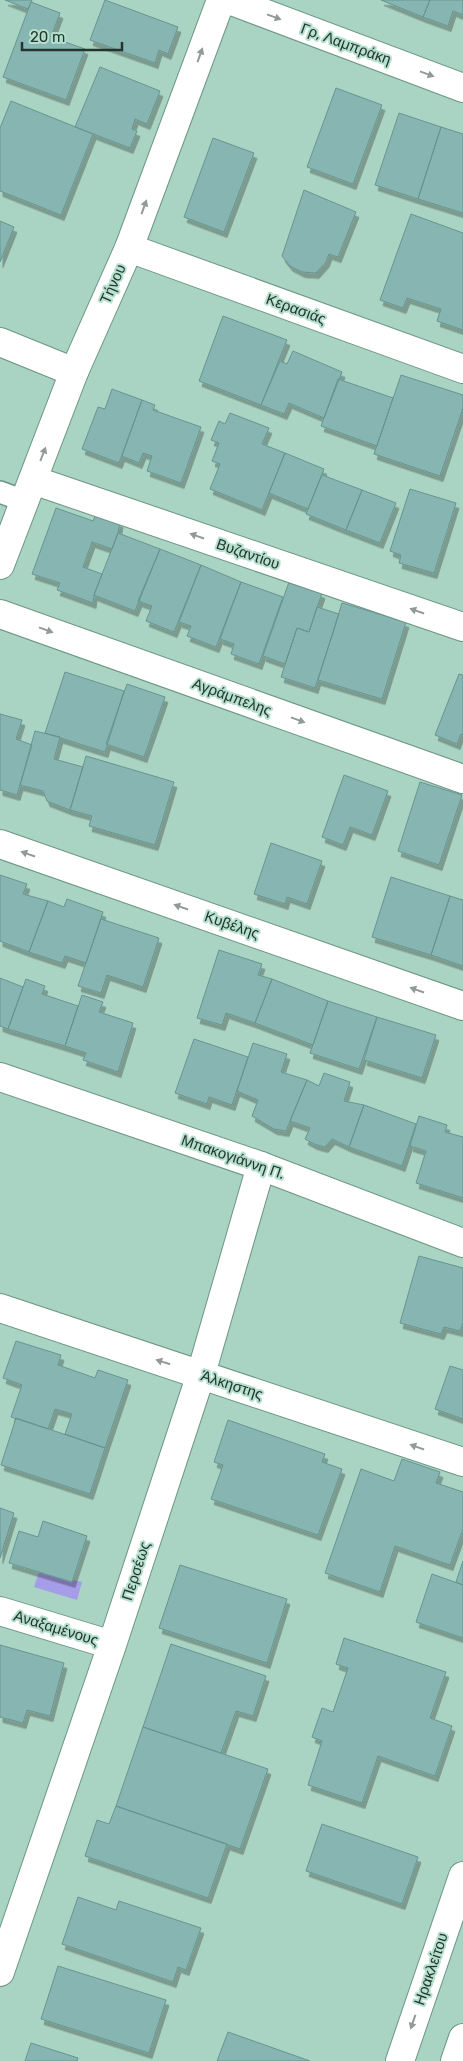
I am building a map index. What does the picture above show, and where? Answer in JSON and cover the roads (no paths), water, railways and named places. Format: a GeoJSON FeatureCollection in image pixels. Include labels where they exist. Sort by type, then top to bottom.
{"type":"FeatureCollection","features":[{"type":"Feature","properties":{"kind":"street","name":"Τήνου"},"geometry":{"type":"LineString","coordinates":[[0,565],[19,491],[129,248],[221,0]]}},
{"type":"Feature","properties":{"kind":"street","name":"Γρ, Λαμπράκη"},"geometry":{"type":"LineString","coordinates":[[229,0],[463,88]]}},
{"type":"Feature","properties":{"kind":"street","name":"Κερασιάς"},"geometry":{"type":"LineString","coordinates":[[129,248],[463,369]]}},
{"type":"Feature","properties":{"kind":"street"},"geometry":{"type":"LineString","coordinates":[[0,342],[74,372]]}},
{"type":"Feature","properties":{"kind":"street","name":"Βυζαντίου"},"geometry":{"type":"LineString","coordinates":[[19,491],[463,627]]}},
{"type":"Feature","properties":{"kind":"street","name":"Αγράμπελης"},"geometry":{"type":"LineString","coordinates":[[0,614],[463,779]]}},
{"type":"Feature","properties":{"kind":"street","name":"Κυβέλης"},"geometry":{"type":"LineString","coordinates":[[0,844],[463,1006]]}},
{"type":"Feature","properties":{"kind":"street","name":"Μπακογιάννη Π."},"geometry":{"type":"LineString","coordinates":[[0,1077],[261,1166],[463,1243]]}},
{"type":"Feature","properties":{"kind":"street","name":"Περσέως"},"geometry":{"type":"LineString","coordinates":[[0,1972],[112,1645],[201,1374],[261,1166]]}},
{"type":"Feature","properties":{"kind":"street","name":"Άλκηστης"},"geometry":{"type":"LineString","coordinates":[[0,1308],[463,1462]]}},
{"type":"Feature","properties":{"kind":"street","name":"Αναξαμένους"},"geometry":{"type":"LineString","coordinates":[[0,1611],[112,1645]]}},
{"type":"Feature","properties":{"kind":"street","name":"Ηρακλείτου"},"geometry":{"type":"LineString","coordinates":[[400,2061],[463,1876]]}},
{"type":"Feature","properties":{"kind":"street"},"geometry":{"type":"LineString","coordinates":[[455,2061],[463,2038]]}}]}
